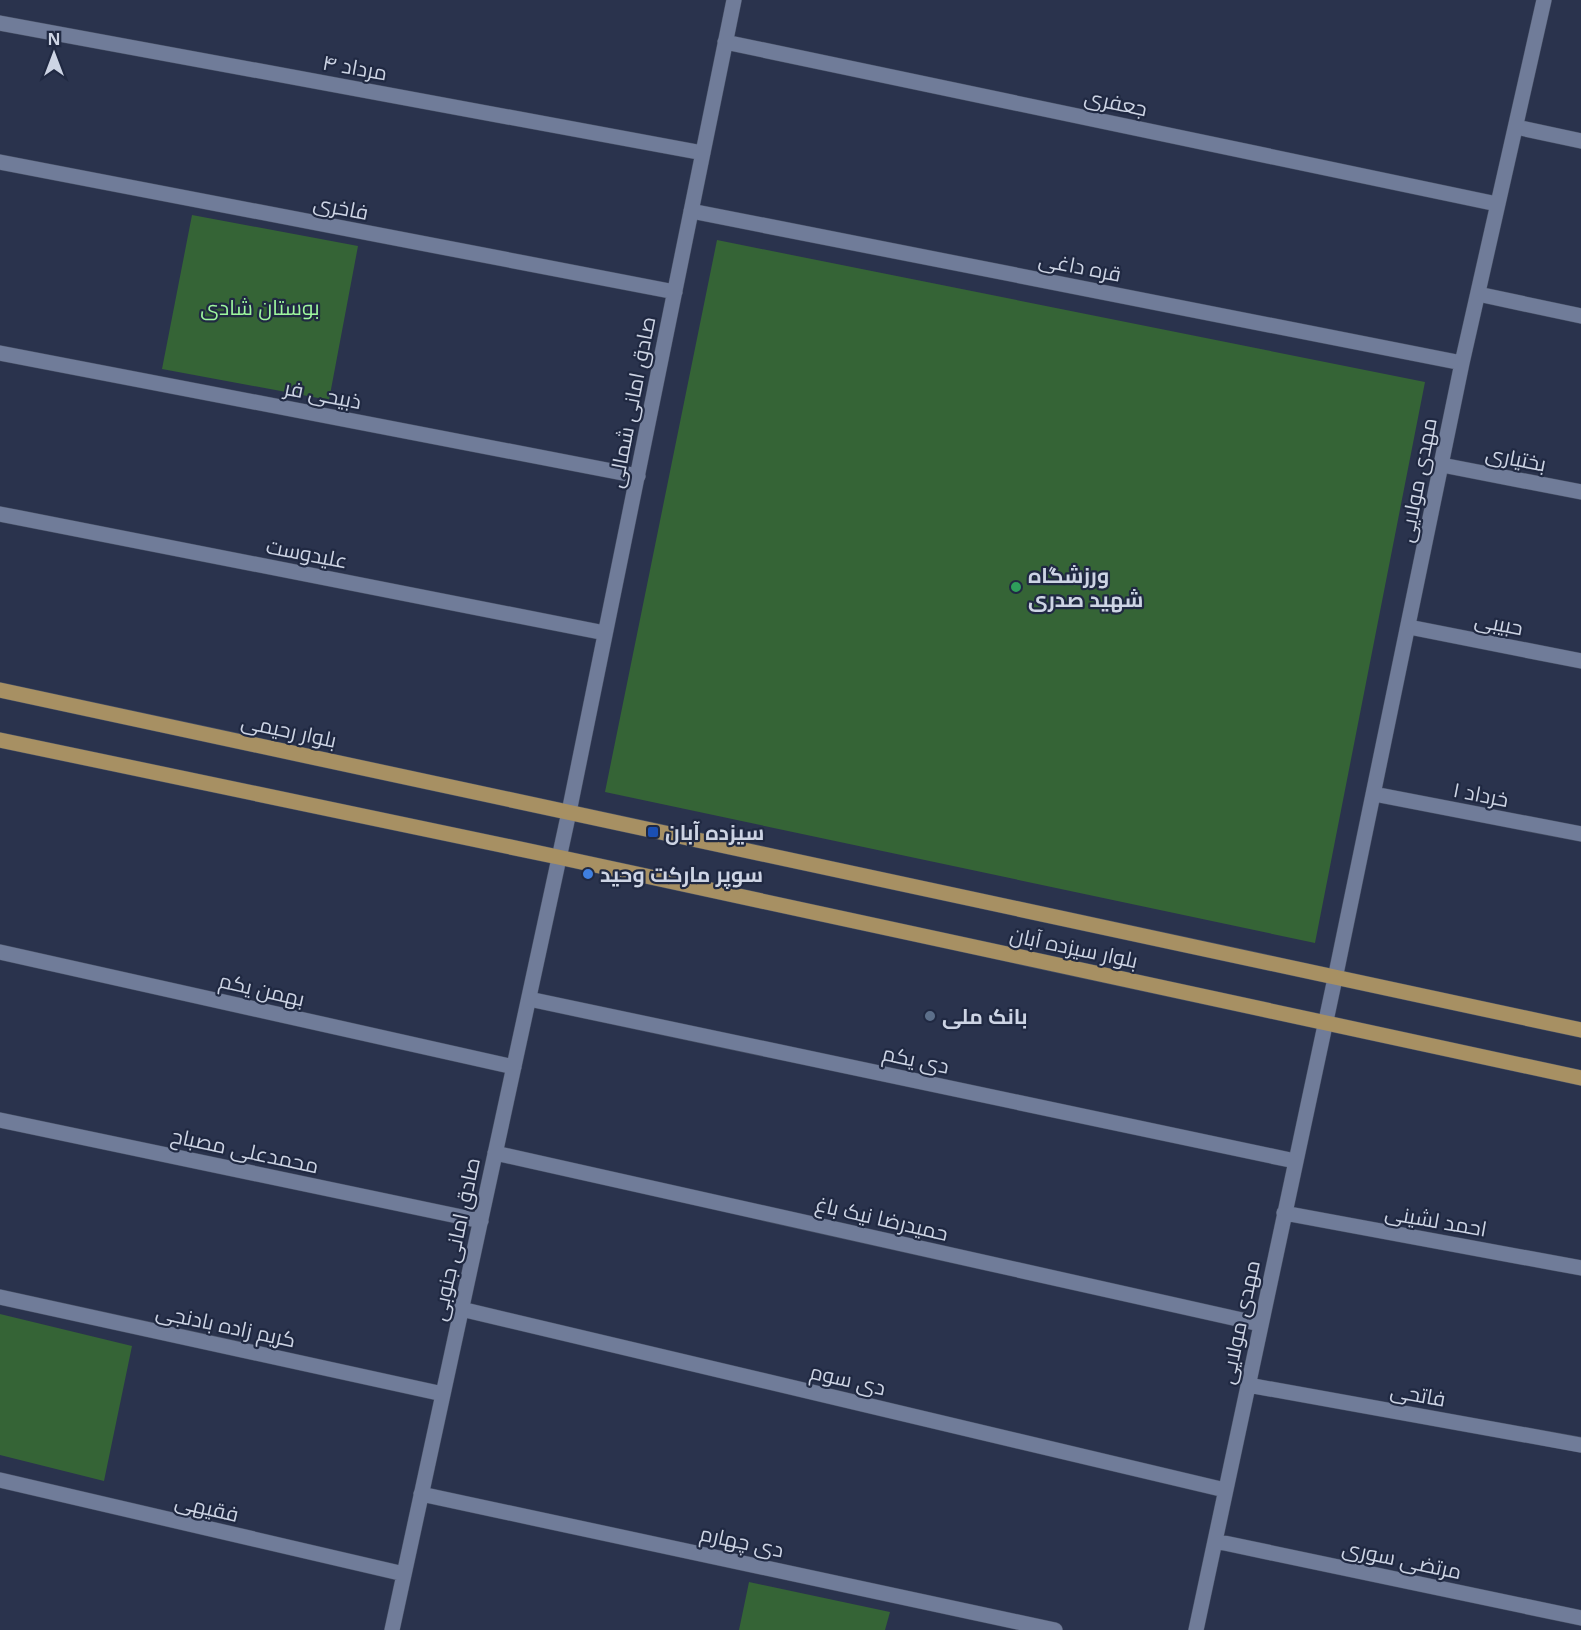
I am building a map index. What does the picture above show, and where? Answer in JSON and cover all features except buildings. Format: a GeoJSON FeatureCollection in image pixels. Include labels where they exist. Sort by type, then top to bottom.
{"type":"FeatureCollection","features":[{"type":"Feature","properties":{"kind":"main road","name":"بلوار رحیمی"},"geometry":{"type":"LineString","coordinates":[[0,690],[569,812]]}},
{"type":"Feature","properties":{"kind":"main road"},"geometry":{"type":"LineString","coordinates":[[0,740],[558,857]]}},
{"type":"Feature","properties":{"kind":"main road","name":"بلوار سیزده آبان"},"geometry":{"type":"LineString","coordinates":[[569,812],[1336,973],[1581,1030]]}},
{"type":"Feature","properties":{"kind":"main road","name":"بلوار سیزده آبان"},"geometry":{"type":"LineString","coordinates":[[558,857],[1581,1078]]}},
{"type":"Feature","properties":{"kind":"street","name":"صادق امانی شمالی"},"geometry":{"type":"LineString","coordinates":[[558,857],[734,0]]}},
{"type":"Feature","properties":{"kind":"street","name":"مهدی مولایی"},"geometry":{"type":"LineString","coordinates":[[1196,1630],[1374,794],[1462,363],[1544,0]]}},
{"type":"Feature","properties":{"kind":"street","name":"مرداد ۴"},"geometry":{"type":"LineString","coordinates":[[0,23],[703,153]]}},
{"type":"Feature","properties":{"kind":"street","name":"جعفری"},"geometry":{"type":"LineString","coordinates":[[725,42],[1497,204]]}},
{"type":"Feature","properties":{"kind":"street"},"geometry":{"type":"LineString","coordinates":[[1516,127],[1581,141]]}},
{"type":"Feature","properties":{"kind":"street","name":"فاخری"},"geometry":{"type":"LineString","coordinates":[[0,162],[675,292]]}},
{"type":"Feature","properties":{"kind":"street","name":"قره داغی"},"geometry":{"type":"LineString","coordinates":[[691,211],[1462,363]]}},
{"type":"Feature","properties":{"kind":"street"},"geometry":{"type":"LineString","coordinates":[[1478,294],[1581,316]]}},
{"type":"Feature","properties":{"kind":"street","name":"ذبیحی فر"},"geometry":{"type":"LineString","coordinates":[[0,353],[638,476]]}},
{"type":"Feature","properties":{"kind":"street","name":"بختیاری"},"geometry":{"type":"LineString","coordinates":[[1442,465],[1581,492]]}},
{"type":"Feature","properties":{"kind":"street","name":"علیدوست"},"geometry":{"type":"LineString","coordinates":[[0,514],[605,633]]}},
{"type":"Feature","properties":{"kind":"street","name":"حبیبی"},"geometry":{"type":"LineString","coordinates":[[1409,627],[1581,662]]}},
{"type":"Feature","properties":{"kind":"street","name":"خرداد ۱"},"geometry":{"type":"LineString","coordinates":[[1374,794],[1581,834]]}},
{"type":"Feature","properties":{"kind":"street","name":"صادق امانی جنوبی"},"geometry":{"type":"LineString","coordinates":[[392,1630],[558,857]]}},
{"type":"Feature","properties":{"kind":"street","name":"بهمن یکم"},"geometry":{"type":"LineString","coordinates":[[0,952],[514,1067]]}},
{"type":"Feature","properties":{"kind":"street","name":"دی یکم"},"geometry":{"type":"LineString","coordinates":[[529,999],[1295,1161]]}},
{"type":"Feature","properties":{"kind":"street","name":"محمدعلی مصباح"},"geometry":{"type":"LineString","coordinates":[[0,1120],[480,1221]]}},
{"type":"Feature","properties":{"kind":"street","name":"حمیدرضا نیک باغ"},"geometry":{"type":"LineString","coordinates":[[495,1153],[1260,1324]]}},
{"type":"Feature","properties":{"kind":"street","name":"احمد لشینی"},"geometry":{"type":"LineString","coordinates":[[1284,1213],[1581,1268]]}},
{"type":"Feature","properties":{"kind":"street","name":"کریم زاده بادنجی"},"geometry":{"type":"LineString","coordinates":[[0,1297],[443,1394]]}},
{"type":"Feature","properties":{"kind":"street","name":"دی سوم"},"geometry":{"type":"LineString","coordinates":[[461,1309],[1225,1490]]}},
{"type":"Feature","properties":{"kind":"street","name":"فاتحی"},"geometry":{"type":"LineString","coordinates":[[1248,1385],[1581,1445]]}},
{"type":"Feature","properties":{"kind":"street","name":"فقیهی"},"geometry":{"type":"LineString","coordinates":[[0,1480],[404,1574]]}},
{"type":"Feature","properties":{"kind":"street","name":"دی چهارم"},"geometry":{"type":"LineString","coordinates":[[421,1494],[1055,1630]]}},
{"type":"Feature","properties":{"kind":"street","name":"مرتضی سوری"},"geometry":{"type":"LineString","coordinates":[[1215,1541],[1581,1618]]}},
{"type":"Feature","properties":{"kind":"green space","name":"بوستان شادی"},"geometry":{"type":"Polygon","coordinates":[[[192,215],[358,246],[329,400],[162,369],[192,215]]]}},
{"type":"Feature","properties":{"kind":"green space","name":"ورزشگاه شهید صدری"},"geometry":{"type":"Polygon","coordinates":[[[717,240],[1425,382],[1315,943],[605,792],[717,240]]]}},
{"type":"Feature","properties":{"kind":"green space"},"geometry":{"type":"Polygon","coordinates":[[[0,1314],[132,1346],[104,1481],[0,1455],[0,1314]]]}},
{"type":"Feature","properties":{"kind":"green space"},"geometry":{"type":"Polygon","coordinates":[[[749,1582],[890,1612],[885,1630],[739,1630],[749,1582]]]}},
{"type":"Feature","properties":{"kind":"place","name":"ورزشگاه شهید صدری"},"geometry":{"type":"Point","coordinates":[1016,587]}},
{"type":"Feature","properties":{"kind":"place","name":"سیزده آبان"},"geometry":{"type":"Point","coordinates":[653,832]}},
{"type":"Feature","properties":{"kind":"place","name":"سوپر مارکت وحید"},"geometry":{"type":"Point","coordinates":[588,874]}},
{"type":"Feature","properties":{"kind":"place","name":"بانک ملی"},"geometry":{"type":"Point","coordinates":[930,1016]}}]}
